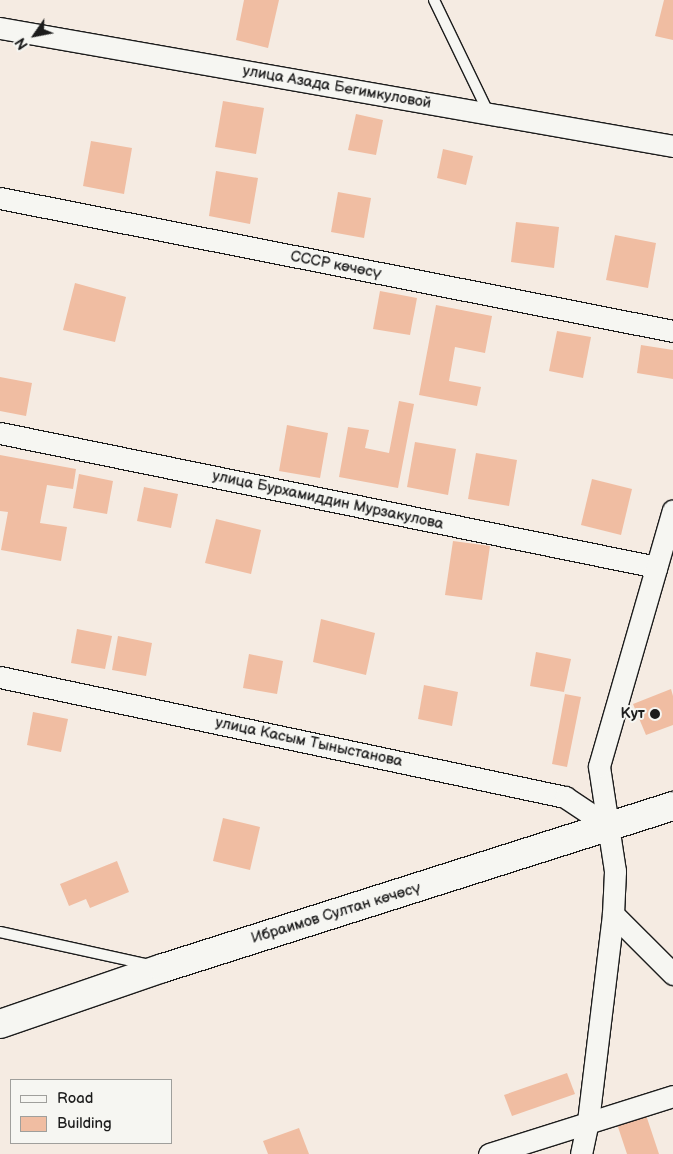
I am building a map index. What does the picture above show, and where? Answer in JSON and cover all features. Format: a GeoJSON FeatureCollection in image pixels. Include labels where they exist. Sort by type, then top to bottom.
{"type":"FeatureCollection","features":[{"type":"Feature","properties":{"kind":"main road","name":"Ибраимов Султан көчөсү"},"geometry":{"type":"LineString","coordinates":[[0,1024],[163,968],[673,806]]}},
{"type":"Feature","properties":{"kind":"street","name":"улица Азада Бегимкуловой"},"geometry":{"type":"LineString","coordinates":[[0,28],[673,146]]}},
{"type":"Feature","properties":{"kind":"street","name":"СССР көчөсү"},"geometry":{"type":"LineString","coordinates":[[0,198],[673,331]]}},
{"type":"Feature","properties":{"kind":"street","name":"улица Бурхамиддин Мурзакулова"},"geometry":{"type":"LineString","coordinates":[[0,433],[656,568]]}},
{"type":"Feature","properties":{"kind":"street"},"geometry":{"type":"LineString","coordinates":[[581,1154],[588,1121],[613,914],[615,871],[610,827],[599,766],[673,510]]}},
{"type":"Feature","properties":{"kind":"street","name":"улица Касым Тыныстанова"},"geometry":{"type":"LineString","coordinates":[[0,677],[565,797],[610,827]]}},
{"type":"Feature","properties":{"kind":"street"},"geometry":{"type":"LineString","coordinates":[[613,914],[673,974]]}},
{"type":"Feature","properties":{"kind":"street"},"geometry":{"type":"LineString","coordinates":[[489,1154],[588,1121],[673,1096]]}},
{"type":"Feature","properties":{"kind":"lane"},"geometry":{"type":"LineString","coordinates":[[434,0],[489,114]]}},
{"type":"Feature","properties":{"kind":"lane"},"geometry":{"type":"LineString","coordinates":[[0,932],[163,968]]}},
{"type":"Feature","properties":{"kind":"building"},"geometry":{"type":"Polygon","coordinates":[[[244,0],[279,0],[268,48],[236,40],[244,0]]]}},
{"type":"Feature","properties":{"kind":"building"},"geometry":{"type":"Polygon","coordinates":[[[664,0],[673,0],[673,40],[655,36],[664,0]]]}},
{"type":"Feature","properties":{"kind":"building"},"geometry":{"type":"Polygon","coordinates":[[[223,101],[264,108],[256,154],[215,147],[223,101]]]}},
{"type":"Feature","properties":{"kind":"building"},"geometry":{"type":"Polygon","coordinates":[[[356,114],[383,120],[376,155],[348,150],[356,114]]]}},
{"type":"Feature","properties":{"kind":"building"},"geometry":{"type":"Polygon","coordinates":[[[91,141],[132,148],[124,194],[83,186],[91,141]]]}},
{"type":"Feature","properties":{"kind":"building"},"geometry":{"type":"Polygon","coordinates":[[[443,149],[473,156],[466,185],[437,178],[443,149]]]}},
{"type":"Feature","properties":{"kind":"building"},"geometry":{"type":"Polygon","coordinates":[[[216,171],[258,178],[250,224],[209,216],[216,171]]]}},
{"type":"Feature","properties":{"kind":"building"},"geometry":{"type":"Polygon","coordinates":[[[338,192],[371,198],[364,238],[331,232],[338,192]]]}},
{"type":"Feature","properties":{"kind":"building"},"geometry":{"type":"Polygon","coordinates":[[[516,222],[559,227],[554,268],[511,262],[516,222]]]}},
{"type":"Feature","properties":{"kind":"building"},"geometry":{"type":"Polygon","coordinates":[[[615,235],[656,243],[648,288],[606,280],[615,235]]]}},
{"type":"Feature","properties":{"kind":"building"},"geometry":{"type":"Polygon","coordinates":[[[75,283],[126,297],[115,342],[63,330],[75,283]]]}},
{"type":"Feature","properties":{"kind":"building"},"geometry":{"type":"Polygon","coordinates":[[[380,291],[417,298],[410,335],[373,329],[380,291]]]}},
{"type":"Feature","properties":{"kind":"building"},"geometry":{"type":"Polygon","coordinates":[[[436,305],[492,316],[485,353],[455,347],[449,381],[481,387],[477,406],[419,395],[436,305]]]}},
{"type":"Feature","properties":{"kind":"building"},"geometry":{"type":"Polygon","coordinates":[[[557,331],[591,337],[583,378],[549,371],[557,331]]]}},
{"type":"Feature","properties":{"kind":"building"},"geometry":{"type":"Polygon","coordinates":[[[641,345],[673,350],[673,379],[637,373],[641,345]]]}},
{"type":"Feature","properties":{"kind":"building"},"geometry":{"type":"Polygon","coordinates":[[[0,377],[32,383],[26,416],[0,411],[0,377]]]}},
{"type":"Feature","properties":{"kind":"building"},"geometry":{"type":"Polygon","coordinates":[[[399,401],[414,404],[398,488],[339,477],[348,427],[369,430],[365,448],[389,453],[399,401]]]}},
{"type":"Feature","properties":{"kind":"building"},"geometry":{"type":"Polygon","coordinates":[[[287,425],[328,433],[320,478],[279,471],[287,425]]]}},
{"type":"Feature","properties":{"kind":"building"},"geometry":{"type":"Polygon","coordinates":[[[415,442],[456,449],[448,495],[407,487],[415,442]]]}},
{"type":"Feature","properties":{"kind":"building"},"geometry":{"type":"Polygon","coordinates":[[[476,453],[517,460],[509,506],[468,499],[476,453]]]}},
{"type":"Feature","properties":{"kind":"building"},"geometry":{"type":"Polygon","coordinates":[[[0,455],[76,469],[73,489],[47,485],[40,523],[67,527],[61,561],[1,550],[8,512],[0,511],[0,455]]]}},
{"type":"Feature","properties":{"kind":"building"},"geometry":{"type":"Polygon","coordinates":[[[79,474],[113,481],[107,514],[73,508],[79,474]]]}},
{"type":"Feature","properties":{"kind":"building"},"geometry":{"type":"Polygon","coordinates":[[[592,479],[632,489],[621,535],[581,525],[592,479]]]}},
{"type":"Feature","properties":{"kind":"building"},"geometry":{"type":"Polygon","coordinates":[[[144,487],[178,494],[171,528],[137,521],[144,487]]]}},
{"type":"Feature","properties":{"kind":"building"},"geometry":{"type":"Polygon","coordinates":[[[216,519],[261,530],[251,574],[205,563],[216,519]]]}},
{"type":"Feature","properties":{"kind":"building"},"geometry":{"type":"Polygon","coordinates":[[[453,541],[490,546],[482,600],[445,595],[453,541]]]}},
{"type":"Feature","properties":{"kind":"building"},"geometry":{"type":"Polygon","coordinates":[[[321,619],[375,633],[366,675],[313,662],[321,619]]]}},
{"type":"Feature","properties":{"kind":"building"},"geometry":{"type":"Polygon","coordinates":[[[77,629],[112,636],[105,669],[71,663],[77,629]]]}},
{"type":"Feature","properties":{"kind":"building"},"geometry":{"type":"Polygon","coordinates":[[[118,636],[152,643],[146,676],[112,670],[118,636]]]}},
{"type":"Feature","properties":{"kind":"building"},"geometry":{"type":"Polygon","coordinates":[[[536,652],[571,659],[564,692],[530,686],[536,652]]]}},
{"type":"Feature","properties":{"kind":"building"},"geometry":{"type":"Polygon","coordinates":[[[249,654],[283,661],[277,694],[243,688],[249,654]]]}},
{"type":"Feature","properties":{"kind":"building"},"geometry":{"type":"Polygon","coordinates":[[[424,685],[458,692],[452,726],[418,719],[424,685]]]}},
{"type":"Feature","properties":{"kind":"building","name":"Кут"},"geometry":{"type":"Polygon","coordinates":[[[671,689],[673,696],[673,725],[646,735],[633,704],[671,689]]]}},
{"type":"Feature","properties":{"kind":"building"},"geometry":{"type":"Polygon","coordinates":[[[565,694],[581,697],[567,767],[552,764],[565,694]]]}},
{"type":"Feature","properties":{"kind":"building"},"geometry":{"type":"Polygon","coordinates":[[[33,712],[68,719],[61,752],[27,745],[33,712]]]}},
{"type":"Feature","properties":{"kind":"building"},"geometry":{"type":"Polygon","coordinates":[[[223,818],[260,827],[250,870],[213,861],[223,818]]]}},
{"type":"Feature","properties":{"kind":"building"},"geometry":{"type":"Polygon","coordinates":[[[117,861],[129,892],[90,908],[86,899],[69,906],[60,884],[117,861]]]}},
{"type":"Feature","properties":{"kind":"building"},"geometry":{"type":"Polygon","coordinates":[[[567,1073],[575,1094],[512,1116],[504,1095],[567,1073]]]}},
{"type":"Feature","properties":{"kind":"building"},"geometry":{"type":"Polygon","coordinates":[[[646,1115],[659,1154],[627,1154],[617,1124],[646,1115]]]}},
{"type":"Feature","properties":{"kind":"building"},"geometry":{"type":"Polygon","coordinates":[[[299,1128],[309,1154],[268,1154],[263,1141],[299,1128]]]}},
{"type":"Feature","properties":{"kind":"place","name":"Кут"},"geometry":{"type":"Point","coordinates":[655,714]}}]}
